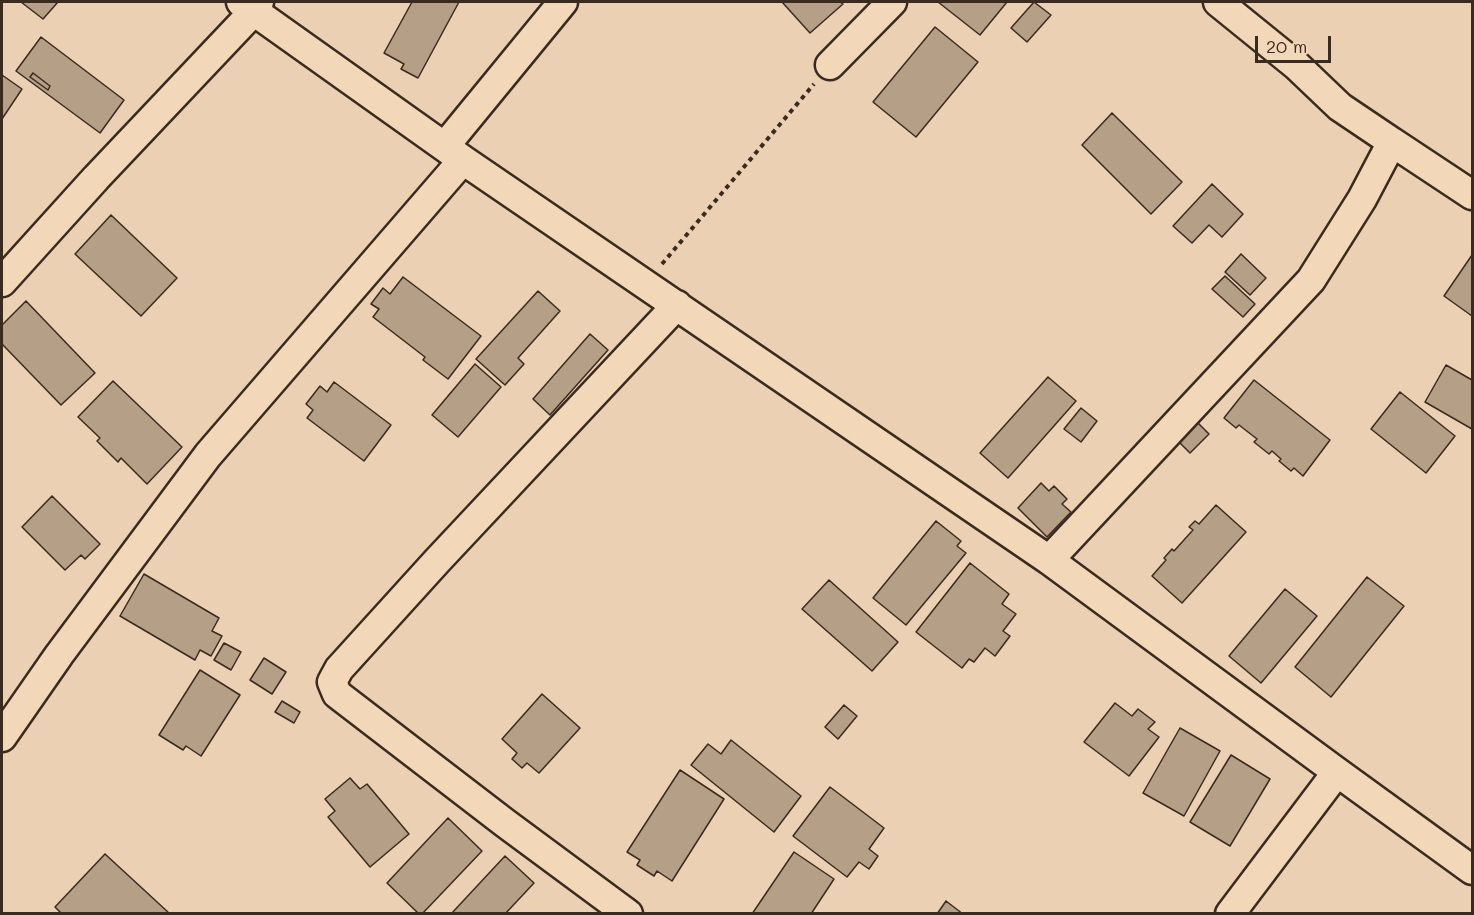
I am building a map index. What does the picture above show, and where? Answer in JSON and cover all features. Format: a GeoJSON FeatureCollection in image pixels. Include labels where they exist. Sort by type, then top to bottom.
{"type":"FeatureCollection","features":[{"type":"Feature","properties":{"kind":"street"},"geometry":{"type":"LineString","coordinates":[[2,737],[59,655],[208,455],[454,153],[563,2]]}},
{"type":"Feature","properties":{"kind":"street"},"geometry":{"type":"LineString","coordinates":[[830,65],[892,2]]}},
{"type":"Feature","properties":{"kind":"street"},"geometry":{"type":"LineString","coordinates":[[1218,2],[1297,66],[1340,107],[1473,195]]}},
{"type":"Feature","properties":{"kind":"street"},"geometry":{"type":"LineString","coordinates":[[2,282],[251,5],[454,153],[1049,560],[1473,870]]}},
{"type":"Feature","properties":{"kind":"street"},"geometry":{"type":"LineString","coordinates":[[1049,560],[1311,280],[1362,199],[1392,142]]}},
{"type":"Feature","properties":{"kind":"street"},"geometry":{"type":"LineString","coordinates":[[628,914],[337,694],[332,682],[339,669],[437,561],[677,305]]}},
{"type":"Feature","properties":{"kind":"street"},"geometry":{"type":"LineString","coordinates":[[1230,914],[1337,772]]}},
{"type":"Feature","properties":{"kind":"path"},"geometry":{"type":"LineString","coordinates":[[645,283],[830,65]]}},
{"type":"Feature","properties":{"kind":"building"},"geometry":{"type":"Polygon","coordinates":[[[21,2],[58,2],[43,19],[21,2]]]}},
{"type":"Feature","properties":{"kind":"building"},"geometry":{"type":"Polygon","coordinates":[[[412,2],[459,2],[418,78],[401,69],[404,64],[384,53],[412,2]]]}},
{"type":"Feature","properties":{"kind":"building"},"geometry":{"type":"Polygon","coordinates":[[[782,2],[840,2],[843,4],[810,33],[782,2]]]}},
{"type":"Feature","properties":{"kind":"building"},"geometry":{"type":"Polygon","coordinates":[[[938,2],[1007,2],[980,35],[938,2]]]}},
{"type":"Feature","properties":{"kind":"building"},"geometry":{"type":"Polygon","coordinates":[[[1034,2],[1051,15],[1027,42],[1011,28],[1034,2]]]}},
{"type":"Feature","properties":{"kind":"building"},"geometry":{"type":"Polygon","coordinates":[[[935,27],[978,62],[916,137],[873,102],[935,27]]]}},
{"type":"Feature","properties":{"kind":"building"},"geometry":{"type":"Polygon","coordinates":[[[41,37],[124,100],[100,133],[16,71],[41,37]],[[33,73],[30,77],[48,90],[50,86],[33,73]]]}},
{"type":"Feature","properties":{"kind":"building"},"geometry":{"type":"Polygon","coordinates":[[[33,73],[50,86],[48,90],[30,77],[33,73]]]}},
{"type":"Feature","properties":{"kind":"building"},"geometry":{"type":"Polygon","coordinates":[[[2,75],[22,89],[2,119],[2,75]]]}},
{"type":"Feature","properties":{"kind":"building"},"geometry":{"type":"Polygon","coordinates":[[[1112,113],[1182,182],[1151,214],[1082,145],[1112,113]]]}},
{"type":"Feature","properties":{"kind":"building"},"geometry":{"type":"Polygon","coordinates":[[[1212,184],[1243,214],[1222,237],[1209,225],[1192,243],[1173,226],[1212,184]]]}},
{"type":"Feature","properties":{"kind":"building"},"geometry":{"type":"Polygon","coordinates":[[[111,215],[177,278],[141,316],[75,254],[111,215]]]}},
{"type":"Feature","properties":{"kind":"building"},"geometry":{"type":"Polygon","coordinates":[[[1241,254],[1266,278],[1250,295],[1225,272],[1241,254]]]}},
{"type":"Feature","properties":{"kind":"building"},"geometry":{"type":"Polygon","coordinates":[[[1472,255],[1472,316],[1444,296],[1472,255]]]}},
{"type":"Feature","properties":{"kind":"building"},"geometry":{"type":"Polygon","coordinates":[[[1225,276],[1255,304],[1243,317],[1212,289],[1225,276]]]}},
{"type":"Feature","properties":{"kind":"building"},"geometry":{"type":"Polygon","coordinates":[[[403,277],[481,336],[448,379],[423,360],[425,357],[373,317],[379,309],[371,304],[383,288],[390,294],[403,277]]]}},
{"type":"Feature","properties":{"kind":"building"},"geometry":{"type":"Polygon","coordinates":[[[538,291],[560,311],[518,358],[524,364],[505,385],[476,359],[538,291]]]}},
{"type":"Feature","properties":{"kind":"building"},"geometry":{"type":"Polygon","coordinates":[[[26,301],[95,373],[61,405],[2,344],[2,325],[26,301]]]}},
{"type":"Feature","properties":{"kind":"building"},"geometry":{"type":"Polygon","coordinates":[[[590,334],[608,350],[550,415],[533,399],[590,334]]]}},
{"type":"Feature","properties":{"kind":"building"},"geometry":{"type":"Polygon","coordinates":[[[475,364],[501,387],[458,437],[432,415],[475,364]]]}},
{"type":"Feature","properties":{"kind":"building"},"geometry":{"type":"Polygon","coordinates":[[[1446,365],[1472,380],[1472,429],[1425,402],[1446,365]]]}},
{"type":"Feature","properties":{"kind":"building"},"geometry":{"type":"Polygon","coordinates":[[[1048,377],[1076,401],[1008,478],[980,453],[1048,377]]]}},
{"type":"Feature","properties":{"kind":"building"},"geometry":{"type":"Polygon","coordinates":[[[1254,380],[1330,440],[1303,476],[1294,468],[1291,471],[1279,461],[1281,459],[1272,451],[1269,454],[1254,442],[1257,439],[1239,425],[1236,428],[1224,418],[1254,380]]]}},
{"type":"Feature","properties":{"kind":"building"},"geometry":{"type":"Polygon","coordinates":[[[113,381],[182,447],[147,484],[121,458],[118,462],[97,441],[100,438],[78,417],[113,381]]]}},
{"type":"Feature","properties":{"kind":"building"},"geometry":{"type":"Polygon","coordinates":[[[334,382],[391,425],[364,461],[307,418],[313,410],[306,404],[320,386],[327,392],[334,382]]]}},
{"type":"Feature","properties":{"kind":"building"},"geometry":{"type":"Polygon","coordinates":[[[1400,392],[1455,436],[1426,473],[1371,429],[1400,392]]]}},
{"type":"Feature","properties":{"kind":"building"},"geometry":{"type":"Polygon","coordinates":[[[1081,408],[1097,421],[1081,442],[1064,429],[1081,408]]]}},
{"type":"Feature","properties":{"kind":"building"},"geometry":{"type":"Polygon","coordinates":[[[1198,423],[1209,434],[1190,453],[1179,442],[1198,423]]]}},
{"type":"Feature","properties":{"kind":"building"},"geometry":{"type":"Polygon","coordinates":[[[1041,483],[1049,491],[1054,486],[1067,499],[1062,504],[1071,512],[1047,537],[1018,508],[1041,483]]]}},
{"type":"Feature","properties":{"kind":"building"},"geometry":{"type":"Polygon","coordinates":[[[52,496],[100,544],[85,559],[81,555],[65,570],[22,527],[52,496]]]}},
{"type":"Feature","properties":{"kind":"building"},"geometry":{"type":"Polygon","coordinates":[[[1216,505],[1246,532],[1182,603],[1152,576],[1172,549],[1174,551],[1193,530],[1189,527],[1195,521],[1199,524],[1216,505]]]}},
{"type":"Feature","properties":{"kind":"building"},"geometry":{"type":"Polygon","coordinates":[[[936,521],[961,541],[957,546],[966,553],[906,625],[873,598],[936,521]]]}},
{"type":"Feature","properties":{"kind":"building"},"geometry":{"type":"Polygon","coordinates":[[[970,563],[1009,594],[1002,604],[1016,614],[1003,631],[1010,636],[995,656],[985,648],[974,662],[969,659],[962,668],[916,632],[970,563]]]}},
{"type":"Feature","properties":{"kind":"building"},"geometry":{"type":"Polygon","coordinates":[[[144,574],[219,618],[212,631],[222,636],[211,656],[200,650],[195,660],[120,616],[144,574]]]}},
{"type":"Feature","properties":{"kind":"building"},"geometry":{"type":"Polygon","coordinates":[[[1367,577],[1404,606],[1331,697],[1295,667],[1367,577]]]}},
{"type":"Feature","properties":{"kind":"building"},"geometry":{"type":"Polygon","coordinates":[[[829,580],[898,642],[872,671],[802,609],[829,580]]]}},
{"type":"Feature","properties":{"kind":"building"},"geometry":{"type":"Polygon","coordinates":[[[1285,589],[1317,616],[1261,683],[1229,656],[1285,589]]]}},
{"type":"Feature","properties":{"kind":"building"},"geometry":{"type":"Polygon","coordinates":[[[224,643],[241,652],[231,670],[214,660],[224,643]]]}},
{"type":"Feature","properties":{"kind":"building"},"geometry":{"type":"Polygon","coordinates":[[[264,658],[286,672],[272,694],[250,680],[264,658]]]}},
{"type":"Feature","properties":{"kind":"building"},"geometry":{"type":"Polygon","coordinates":[[[200,670],[240,695],[201,756],[186,746],[183,750],[159,735],[200,670]]]}},
{"type":"Feature","properties":{"kind":"building"},"geometry":{"type":"Polygon","coordinates":[[[542,694],[580,728],[539,773],[527,763],[522,768],[512,759],[517,753],[502,739],[542,694]]]}},
{"type":"Feature","properties":{"kind":"building"},"geometry":{"type":"Polygon","coordinates":[[[282,701],[300,712],[294,723],[275,712],[282,701]]]}},
{"type":"Feature","properties":{"kind":"building"},"geometry":{"type":"Polygon","coordinates":[[[1115,703],[1132,716],[1138,709],[1155,722],[1148,729],[1159,737],[1129,776],[1084,742],[1115,703]]]}},
{"type":"Feature","properties":{"kind":"building"},"geometry":{"type":"Polygon","coordinates":[[[844,705],[857,716],[838,739],[825,727],[844,705]]]}},
{"type":"Feature","properties":{"kind":"building"},"geometry":{"type":"Polygon","coordinates":[[[1180,728],[1220,751],[1184,816],[1143,793],[1180,728]]]}},
{"type":"Feature","properties":{"kind":"building"},"geometry":{"type":"Polygon","coordinates":[[[731,740],[801,796],[774,832],[691,765],[708,744],[721,754],[731,740]]]}},
{"type":"Feature","properties":{"kind":"building"},"geometry":{"type":"Polygon","coordinates":[[[1231,755],[1270,779],[1230,846],[1190,822],[1231,755]]]}},
{"type":"Feature","properties":{"kind":"building"},"geometry":{"type":"Polygon","coordinates":[[[680,770],[724,799],[672,881],[657,871],[654,876],[637,865],[640,860],[627,852],[680,770]]]}},
{"type":"Feature","properties":{"kind":"building"},"geometry":{"type":"Polygon","coordinates":[[[350,778],[360,789],[367,784],[409,834],[370,867],[328,817],[335,811],[325,799],[350,778]]]}},
{"type":"Feature","properties":{"kind":"building"},"geometry":{"type":"Polygon","coordinates":[[[830,787],[884,828],[869,849],[878,856],[869,869],[859,862],[847,877],[793,836],[830,787]]]}},
{"type":"Feature","properties":{"kind":"building"},"geometry":{"type":"Polygon","coordinates":[[[448,818],[482,851],[422,914],[419,914],[387,883],[448,818]]]}},
{"type":"Feature","properties":{"kind":"building"},"geometry":{"type":"Polygon","coordinates":[[[794,852],[834,879],[811,914],[752,914],[794,852]]]}},
{"type":"Feature","properties":{"kind":"building"},"geometry":{"type":"Polygon","coordinates":[[[105,854],[169,913],[62,914],[55,907],[105,854]]]}},
{"type":"Feature","properties":{"kind":"building"},"geometry":{"type":"Polygon","coordinates":[[[505,856],[534,883],[505,914],[451,914],[505,856]]]}},
{"type":"Feature","properties":{"kind":"building"},"geometry":{"type":"Polygon","coordinates":[[[946,901],[963,914],[937,914],[946,901]]]}}]}
